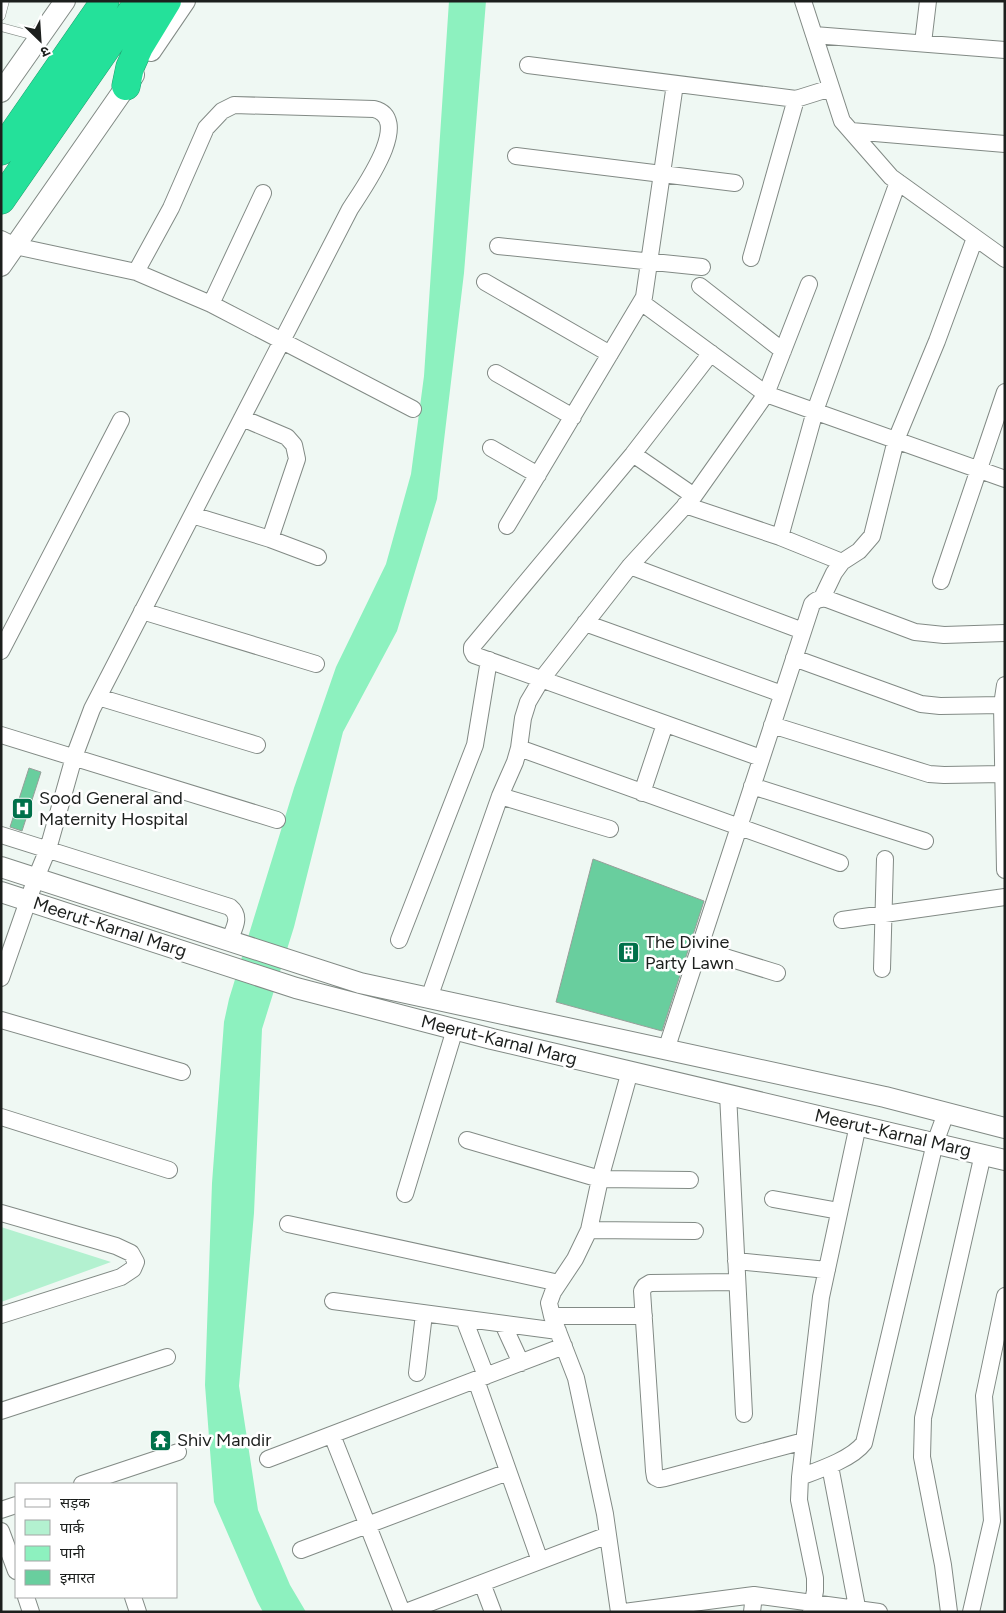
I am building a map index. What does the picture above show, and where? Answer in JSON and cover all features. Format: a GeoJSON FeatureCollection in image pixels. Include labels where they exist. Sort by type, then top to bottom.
{"type":"FeatureCollection","features":[{"type":"Feature","properties":{"kind":"highway"},"geometry":{"type":"LineString","coordinates":[[126,86],[130,67],[139,47],[167,1]]}},
{"type":"Feature","properties":{"kind":"highway"},"geometry":{"type":"LineString","coordinates":[[1,151],[103,4]]}},
{"type":"Feature","properties":{"kind":"highway"},"geometry":{"type":"LineString","coordinates":[[1,200],[132,12]]}},
{"type":"Feature","properties":{"kind":"street"},"geometry":{"type":"LineString","coordinates":[[1,92],[65,1]]}},
{"type":"Feature","properties":{"kind":"street"},"geometry":{"type":"LineString","coordinates":[[1,266],[8,243],[126,86],[185,1]]}},
{"type":"Feature","properties":{"kind":"street"},"geometry":{"type":"LineString","coordinates":[[803,1],[842,120],[891,177],[1005,258]]}},
{"type":"Feature","properties":{"kind":"street"},"geometry":{"type":"LineString","coordinates":[[923,43],[928,1]]}},
{"type":"Feature","properties":{"kind":"street"},"geometry":{"type":"LineString","coordinates":[[814,35],[1005,50]]}},
{"type":"Feature","properties":{"kind":"street"},"geometry":{"type":"LineString","coordinates":[[528,65],[796,99],[831,88]]}},
{"type":"Feature","properties":{"kind":"street"},"geometry":{"type":"LineString","coordinates":[[506,526],[644,297],[675,84]]}},
{"type":"Feature","properties":{"kind":"street"},"geometry":{"type":"LineString","coordinates":[[751,258],[796,99]]}},
{"type":"Feature","properties":{"kind":"street"},"geometry":{"type":"LineString","coordinates":[[1,978],[48,849],[74,757],[92,709],[350,209],[382,157],[389,135],[386,115],[374,109],[234,105],[222,111],[206,128],[171,208],[136,272]]}},
{"type":"Feature","properties":{"kind":"street"},"geometry":{"type":"LineString","coordinates":[[850,130],[1005,144]]}},
{"type":"Feature","properties":{"kind":"street"},"geometry":{"type":"LineString","coordinates":[[516,156],[735,183]]}},
{"type":"Feature","properties":{"kind":"street"},"geometry":{"type":"LineString","coordinates":[[780,537],[815,411],[898,182]]}},
{"type":"Feature","properties":{"kind":"street"},"geometry":{"type":"LineString","coordinates":[[211,304],[263,194]]}},
{"type":"Feature","properties":{"kind":"street"},"geometry":{"type":"LineString","coordinates":[[822,598],[834,573],[842,562],[859,551],[872,536],[896,440],[937,341],[975,238]]}},
{"type":"Feature","properties":{"kind":"street"},"geometry":{"type":"LineString","coordinates":[[8,243],[136,272],[211,304],[413,408]]}},
{"type":"Feature","properties":{"kind":"street"},"geometry":{"type":"LineString","coordinates":[[498,246],[702,267]]}},
{"type":"Feature","properties":{"kind":"street"},"geometry":{"type":"LineString","coordinates":[[485,282],[610,354]]}},
{"type":"Feature","properties":{"kind":"street"},"geometry":{"type":"LineString","coordinates":[[429,998],[500,796],[515,762],[528,702],[541,680],[630,566],[689,501],[766,394],[809,284]]}},
{"type":"Feature","properties":{"kind":"street"},"geometry":{"type":"LineString","coordinates":[[700,286],[783,351]]}},
{"type":"Feature","properties":{"kind":"street"},"geometry":{"type":"LineString","coordinates":[[641,302],[766,394],[1005,479]]}},
{"type":"Feature","properties":{"kind":"street"},"geometry":{"type":"LineString","coordinates":[[711,353],[633,454],[472,647],[472,651],[474,655],[541,680],[761,758]]}},
{"type":"Feature","properties":{"kind":"street"},"geometry":{"type":"LineString","coordinates":[[496,373],[572,417]]}},
{"type":"Feature","properties":{"kind":"street"},"geometry":{"type":"LineString","coordinates":[[941,581],[1005,392]]}},
{"type":"Feature","properties":{"kind":"street"},"geometry":{"type":"LineString","coordinates":[[242,418],[287,436],[294,445],[297,458],[270,539]]}},
{"type":"Feature","properties":{"kind":"street"},"geometry":{"type":"LineString","coordinates":[[1,652],[121,420]]}},
{"type":"Feature","properties":{"kind":"street"},"geometry":{"type":"LineString","coordinates":[[491,448],[538,474]]}},
{"type":"Feature","properties":{"kind":"street"},"geometry":{"type":"LineString","coordinates":[[633,454],[689,501],[842,562]]}},
{"type":"Feature","properties":{"kind":"street"},"geometry":{"type":"LineString","coordinates":[[192,515],[270,539],[318,557]]}},
{"type":"Feature","properties":{"kind":"street"},"geometry":{"type":"LineString","coordinates":[[630,566],[803,631]]}},
{"type":"Feature","properties":{"kind":"street"},"geometry":{"type":"LineString","coordinates":[[666,1050],[812,604],[822,598],[916,632],[1005,634]]}},
{"type":"Feature","properties":{"kind":"street"},"geometry":{"type":"LineString","coordinates":[[142,611],[316,664]]}},
{"type":"Feature","properties":{"kind":"street"},"geometry":{"type":"LineString","coordinates":[[585,623],[782,694]]}},
{"type":"Feature","properties":{"kind":"street"},"geometry":{"type":"LineString","coordinates":[[794,658],[921,704],[940,706],[1002,705]]}},
{"type":"Feature","properties":{"kind":"street"},"geometry":{"type":"LineString","coordinates":[[399,940],[474,745],[489,660]]}},
{"type":"Feature","properties":{"kind":"street"},"geometry":{"type":"LineString","coordinates":[[1005,686],[1002,705],[1005,870]]}},
{"type":"Feature","properties":{"kind":"street"},"geometry":{"type":"LineString","coordinates":[[98,697],[257,745]]}},
{"type":"Feature","properties":{"kind":"street"},"geometry":{"type":"LineString","coordinates":[[642,793],[666,724]]}},
{"type":"Feature","properties":{"kind":"street"},"geometry":{"type":"LineString","coordinates":[[772,725],[929,774],[1003,774]]}},
{"type":"Feature","properties":{"kind":"street"},"geometry":{"type":"LineString","coordinates":[[1,735],[277,820]]}},
{"type":"Feature","properties":{"kind":"street"},"geometry":{"type":"LineString","coordinates":[[519,748],[840,863]]}},
{"type":"Feature","properties":{"kind":"street"},"geometry":{"type":"LineString","coordinates":[[752,786],[925,841]]}},
{"type":"Feature","properties":{"kind":"street"},"geometry":{"type":"LineString","coordinates":[[500,796],[610,829]]}},
{"type":"Feature","properties":{"kind":"street"},"geometry":{"type":"LineString","coordinates":[[1,835],[230,907],[235,911],[237,917],[232,942]]}},
{"type":"Feature","properties":{"kind":"street"},"geometry":{"type":"LineString","coordinates":[[882,969],[885,859]]}},
{"type":"Feature","properties":{"kind":"street","name":"Meerut-Karnal Marg"},"geometry":{"type":"LineString","coordinates":[[1,867],[360,983],[885,1097],[1005,1128]]}},
{"type":"Feature","properties":{"kind":"street","name":"Meerut-Karnal Marg"},"geometry":{"type":"LineString","coordinates":[[1,892],[296,988],[455,1029],[1005,1160]]}},
{"type":"Feature","properties":{"kind":"street"},"geometry":{"type":"LineString","coordinates":[[842,920],[1005,897]]}},
{"type":"Feature","properties":{"kind":"street"},"geometry":{"type":"LineString","coordinates":[[699,949],[777,973]]}},
{"type":"Feature","properties":{"kind":"street"},"geometry":{"type":"LineString","coordinates":[[1,1020],[182,1072]]}},
{"type":"Feature","properties":{"kind":"street"},"geometry":{"type":"LineString","coordinates":[[405,1194],[455,1029]]}},
{"type":"Feature","properties":{"kind":"street"},"geometry":{"type":"LineString","coordinates":[[608,1066],[618,1039]]}},
{"type":"Feature","properties":{"kind":"street"},"geometry":{"type":"LineString","coordinates":[[619,1612],[605,1514],[576,1378],[549,1304],[553,1292],[575,1259],[589,1230],[600,1179],[630,1071]]}},
{"type":"Feature","properties":{"kind":"street"},"geometry":{"type":"LineString","coordinates":[[728,1094],[744,1414]]}},
{"type":"Feature","properties":{"kind":"street"},"geometry":{"type":"LineString","coordinates":[[800,1476],[830,1466],[860,1448],[867,1436],[936,1143],[946,1113]]}},
{"type":"Feature","properties":{"kind":"street"},"geometry":{"type":"LineString","coordinates":[[1,1117],[170,1170]]}},
{"type":"Feature","properties":{"kind":"street"},"geometry":{"type":"LineString","coordinates":[[812,1607],[815,1591],[814,1578],[799,1500],[800,1476],[821,1297],[858,1125]]}},
{"type":"Feature","properties":{"kind":"street"},"geometry":{"type":"LineString","coordinates":[[467,1140],[600,1179],[690,1180]]}},
{"type":"Feature","properties":{"kind":"street"},"geometry":{"type":"LineString","coordinates":[[949,1612],[943,1565],[922,1457],[923,1418],[983,1154]]}},
{"type":"Feature","properties":{"kind":"street"},"geometry":{"type":"LineString","coordinates":[[773,1200],[840,1211]]}},
{"type":"Feature","properties":{"kind":"street"},"geometry":{"type":"LineString","coordinates":[[1,1213],[116,1246],[131,1253],[136,1262],[133,1270],[121,1277],[1,1315]]}},
{"type":"Feature","properties":{"kind":"street"},"geometry":{"type":"LineString","coordinates":[[288,1224],[559,1282]]}},
{"type":"Feature","properties":{"kind":"street"},"geometry":{"type":"LineString","coordinates":[[589,1230],[695,1231]]}},
{"type":"Feature","properties":{"kind":"street"},"geometry":{"type":"LineString","coordinates":[[736,1261],[827,1270]]}},
{"type":"Feature","properties":{"kind":"street"},"geometry":{"type":"LineString","coordinates":[[737,1282],[650,1283],[644,1286],[642,1291],[655,1477],[659,1479],[665,1478],[804,1441]]}},
{"type":"Feature","properties":{"kind":"street"},"geometry":{"type":"LineString","coordinates":[[971,1612],[992,1522],[984,1396],[1005,1296]]}},
{"type":"Feature","properties":{"kind":"street"},"geometry":{"type":"LineString","coordinates":[[332,1301],[504,1324],[561,1339]]}},
{"type":"Feature","properties":{"kind":"street"},"geometry":{"type":"LineString","coordinates":[[417,1372],[424,1314]]}},
{"type":"Feature","properties":{"kind":"street"},"geometry":{"type":"LineString","coordinates":[[552,1316],[644,1316]]}},
{"type":"Feature","properties":{"kind":"street"},"geometry":{"type":"LineString","coordinates":[[464,1319],[508,1472],[540,1561]]}},
{"type":"Feature","properties":{"kind":"street"},"geometry":{"type":"LineString","coordinates":[[504,1324],[521,1363]]}},
{"type":"Feature","properties":{"kind":"street"},"geometry":{"type":"LineString","coordinates":[[268,1459],[521,1363],[561,1339]]}},
{"type":"Feature","properties":{"kind":"street"},"geometry":{"type":"LineString","coordinates":[[1,1411],[167,1357]]}},
{"type":"Feature","properties":{"kind":"street"},"geometry":{"type":"LineString","coordinates":[[332,1435],[404,1612],[608,1535]]}},
{"type":"Feature","properties":{"kind":"street"},"geometry":{"type":"LineString","coordinates":[[91,1483],[178,1452]]}},
{"type":"Feature","properties":{"kind":"street"},"geometry":{"type":"LineString","coordinates":[[830,1466],[858,1610]]}},
{"type":"Feature","properties":{"kind":"street"},"geometry":{"type":"LineString","coordinates":[[301,1550],[508,1472]]}},
{"type":"Feature","properties":{"kind":"street"},"geometry":{"type":"LineString","coordinates":[[1,1510],[15,1505]]}},
{"type":"Feature","properties":{"kind":"street"},"geometry":{"type":"LineString","coordinates":[[1,1531],[5,1553],[15,1570]]}},
{"type":"Feature","properties":{"kind":"street"},"geometry":{"type":"LineString","coordinates":[[482,1583],[494,1612]]}},
{"type":"Feature","properties":{"kind":"street"},"geometry":{"type":"LineString","coordinates":[[624,1612],[676,1608],[754,1595],[812,1607],[879,1612]]}},
{"type":"Feature","properties":{"kind":"street"},"geometry":{"type":"LineString","coordinates":[[752,1612],[754,1595]]}},
{"type":"Feature","properties":{"kind":"street"},"geometry":{"type":"LineString","coordinates":[[26,1598],[31,1612]]}},
{"type":"Feature","properties":{"kind":"street"},"geometry":{"type":"LineString","coordinates":[[133,1598],[138,1612]]}},
{"type":"Feature","properties":{"kind":"lane"},"geometry":{"type":"LineString","coordinates":[[1,16],[5,1]]}},
{"type":"Feature","properties":{"kind":"lane"},"geometry":{"type":"LineString","coordinates":[[1,27],[40,37]]}},
{"type":"Feature","properties":{"kind":"green space"},"geometry":{"type":"Polygon","coordinates":[[[1,1227],[111,1262],[1,1302],[1,1227]]]}},
{"type":"Feature","properties":{"kind":"water"},"geometry":{"type":"Polygon","coordinates":[[[449,1],[486,1],[464,273],[437,499],[397,631],[343,732],[294,927],[262,1029],[254,1213],[239,1386],[258,1510],[290,1585],[306,1612],[263,1612],[214,1502],[205,1385],[212,1183],[224,1022],[229,999],[294,788],[336,667],[386,564],[411,474],[424,376],[449,1]]]}},
{"type":"Feature","properties":{"kind":"building"},"geometry":{"type":"Polygon","coordinates":[[[29,768],[41,772],[22,831],[10,827],[29,768]]]}},
{"type":"Feature","properties":{"kind":"building","name":"The Divine Party Lawn"},"geometry":{"type":"Polygon","coordinates":[[[593,859],[704,901],[662,1031],[556,1002],[593,859]]]}},
{"type":"Feature","properties":{"kind":"place","name":"Sood General and Maternity Hospital"},"geometry":{"type":"Point","coordinates":[23,808]}},
{"type":"Feature","properties":{"kind":"place","name":"The Divine Party Lawn"},"geometry":{"type":"Point","coordinates":[629,952]}},
{"type":"Feature","properties":{"kind":"place","name":"Shiv Mandir"},"geometry":{"type":"Point","coordinates":[161,1440]}}]}
